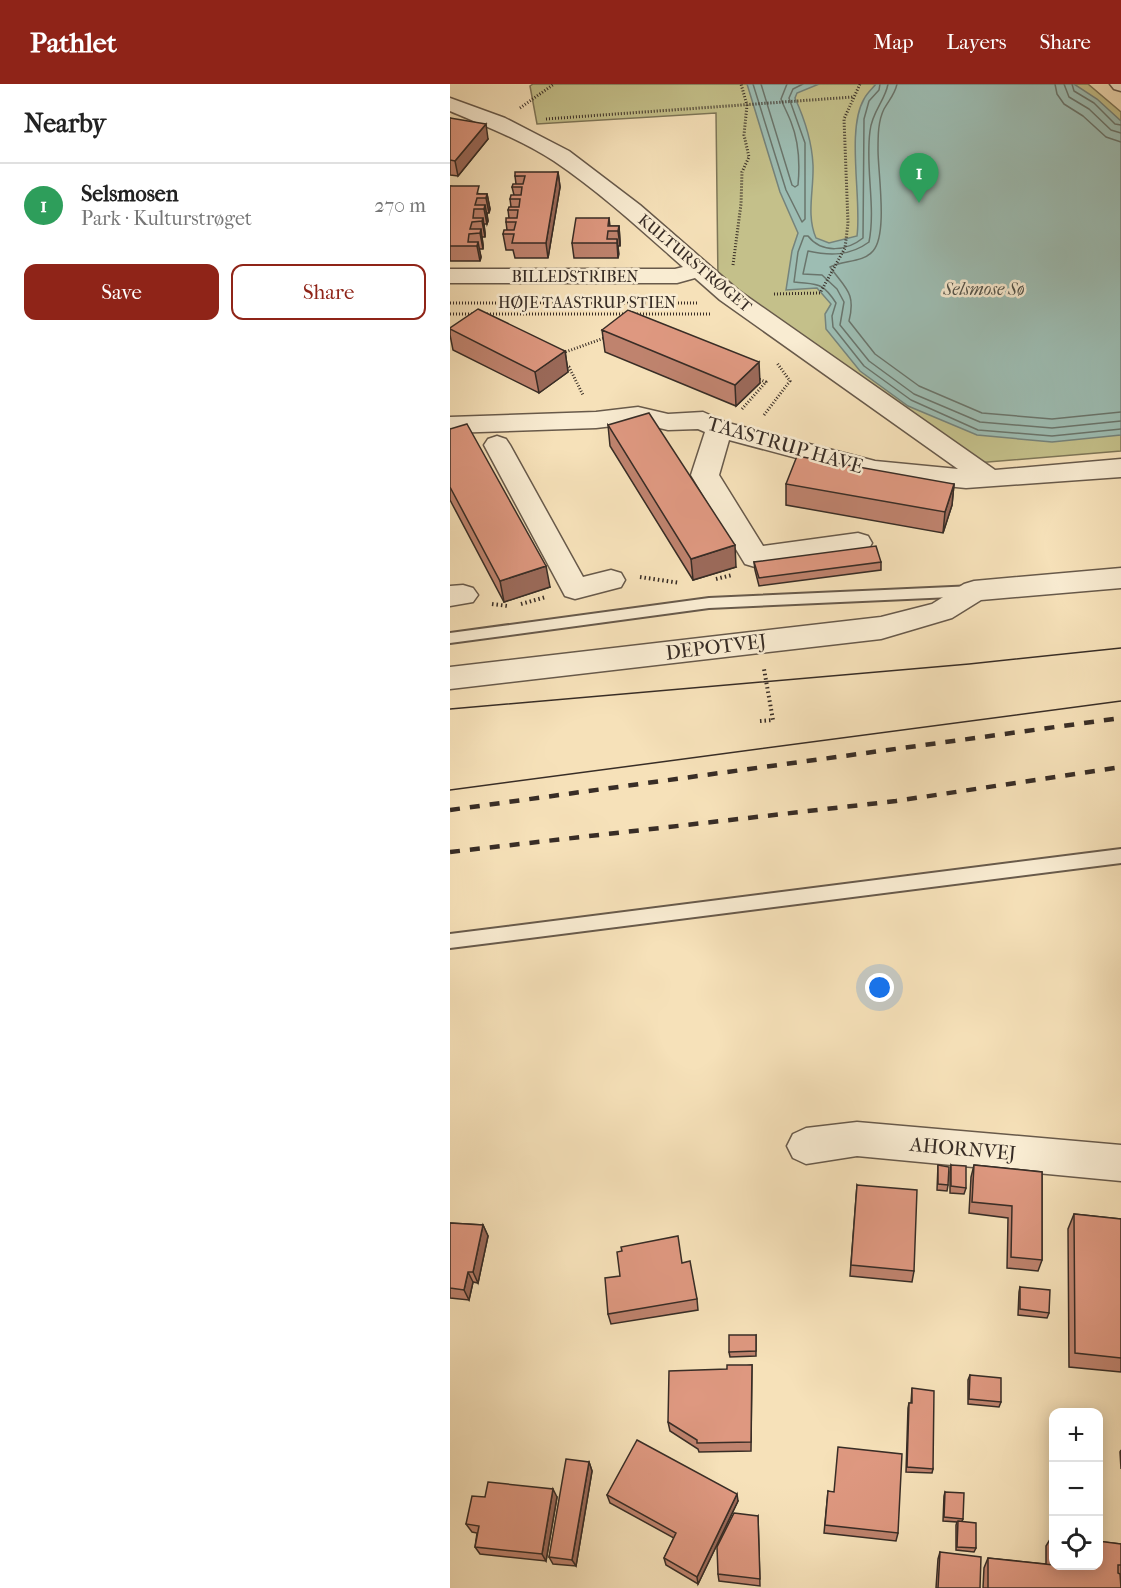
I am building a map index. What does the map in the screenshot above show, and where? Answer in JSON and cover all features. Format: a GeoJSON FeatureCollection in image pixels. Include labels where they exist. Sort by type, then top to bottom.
{"type":"FeatureCollection","features":[{"type":"Feature","properties":{"kind":"street","name":"KULTURSTRØGET"},"geometry":{"type":"LineString","coordinates":[[450,104],[497,123],[561,156],[632,210],[699,269],[723,302],[990,479]]}},
{"type":"Feature","properties":{"kind":"street","name":"BILLEDSTRIBEN"},"geometry":{"type":"LineString","coordinates":[[450,276],[677,276],[699,269]]}},
{"type":"Feature","properties":{"kind":"street","name":"TAASTRUP HAVE"},"geometry":{"type":"LineString","coordinates":[[450,425],[596,420],[638,415],[668,422],[703,420],[730,432],[875,470],[990,479],[1121,468]]}},
{"type":"Feature","properties":{"kind":"street"},"geometry":{"type":"LineString","coordinates":[[730,432],[705,475],[755,557],[858,543]]}},
{"type":"Feature","properties":{"kind":"street"},"geometry":{"type":"LineString","coordinates":[[497,445],[576,589],[622,578]]}},
{"type":"Feature","properties":{"kind":"street"},"geometry":{"type":"LineString","coordinates":[[975,591],[1121,578]]}},
{"type":"Feature","properties":{"kind":"street","name":"DEPOTVEJ"},"geometry":{"type":"LineString","coordinates":[[450,678],[881,628],[934,616],[964,600],[975,591]]}},
{"type":"Feature","properties":{"kind":"street","name":"AHORNVEJ"},"geometry":{"type":"LineString","coordinates":[[806,1146],[857,1139],[1121,1163]]}},
{"type":"Feature","properties":{"kind":"lane"},"geometry":{"type":"LineString","coordinates":[[450,638],[709,603],[975,591]]}},
{"type":"Feature","properties":{"kind":"lane"},"geometry":{"type":"LineString","coordinates":[[450,941],[1121,856]]}},
{"type":"Feature","properties":{"kind":"path"},"geometry":{"type":"LineString","coordinates":[[497,123],[554,84]]}},
{"type":"Feature","properties":{"kind":"path"},"geometry":{"type":"LineString","coordinates":[[723,302],[741,204],[742,171],[748,157],[744,135],[747,105],[741,84]]}},
{"type":"Feature","properties":{"kind":"path"},"geometry":{"type":"LineString","coordinates":[[820,293],[845,248],[847,230],[844,119],[860,84]]}},
{"type":"Feature","properties":{"kind":"path"},"geometry":{"type":"LineString","coordinates":[[497,123],[853,97]]}},
{"type":"Feature","properties":{"kind":"path","name":"HØJE TAASTRUP STIEN"},"geometry":{"type":"LineString","coordinates":[[450,303],[723,302]]}},
{"type":"Feature","properties":{"kind":"path","name":"HØJE TAASTRUP STIEN"},"geometry":{"type":"LineString","coordinates":[[450,314],[710,314],[723,302]]}},
{"type":"Feature","properties":{"kind":"path"},"geometry":{"type":"LineString","coordinates":[[559,354],[613,335]]}},
{"type":"Feature","properties":{"kind":"path"},"geometry":{"type":"LineString","coordinates":[[730,432],[778,398],[789,381],[771,356]]}},
{"type":"Feature","properties":{"kind":"path"},"geometry":{"type":"LineString","coordinates":[[558,363],[568,367],[596,420]]}},
{"type":"Feature","properties":{"kind":"path"},"geometry":{"type":"LineString","coordinates":[[730,432],[766,382],[755,378]]}},
{"type":"Feature","properties":{"kind":"path"},"geometry":{"type":"LineString","coordinates":[[714,580],[744,571],[755,557]]}},
{"type":"Feature","properties":{"kind":"path"},"geometry":{"type":"LineString","coordinates":[[622,578],[683,584]]}},
{"type":"Feature","properties":{"kind":"path"},"geometry":{"type":"LineString","coordinates":[[457,596],[512,607],[576,589]]}},
{"type":"Feature","properties":{"kind":"path"},"geometry":{"type":"LineString","coordinates":[[723,646],[726,668],[764,668],[773,720],[760,721]]}},
{"type":"Feature","properties":{"kind":"shaded area","name":"Selsmose Sø"},"geometry":{"type":"Polygon","coordinates":[[[533,84],[1088,84],[1121,112],[1121,451],[952,465],[718,282],[716,113],[537,124],[530,86],[533,84]]]}},
{"type":"Feature","properties":{"kind":"water","name":"Selsmose Sø"},"geometry":{"type":"Polygon","coordinates":[[[747,84],[819,84],[797,93],[795,98],[810,139],[813,165],[811,220],[813,229],[816,238],[829,243],[857,236],[856,128],[864,99],[876,84],[1074,84],[1097,99],[1121,121],[1121,435],[1052,442],[977,435],[908,406],[860,371],[826,329],[825,314],[831,304],[817,288],[786,290],[792,251],[798,233],[780,192],[747,84]]]}},
{"type":"Feature","properties":{"kind":"building"},"geometry":{"type":"Polygon","coordinates":[[[450,118],[486,124],[455,161],[450,160],[450,118]]]}},
{"type":"Feature","properties":{"kind":"building"},"geometry":{"type":"Polygon","coordinates":[[[515,172],[558,172],[546,243],[512,243],[514,234],[503,234],[504,230],[514,230],[516,222],[506,222],[506,218],[517,218],[518,210],[508,210],[509,207],[519,207],[520,199],[510,199],[511,195],[521,195],[522,187],[512,187],[513,184],[523,184],[525,176],[515,176],[515,172]]]}},
{"type":"Feature","properties":{"kind":"building"},"geometry":{"type":"Polygon","coordinates":[[[450,186],[479,186],[477,194],[487,194],[486,198],[477,198],[475,205],[485,205],[484,209],[474,209],[473,218],[483,218],[482,221],[472,222],[470,229],[481,229],[480,233],[469,234],[468,242],[478,242],[477,246],[450,246],[450,186]]]}},
{"type":"Feature","properties":{"kind":"building"},"geometry":{"type":"Polygon","coordinates":[[[576,218],[609,218],[608,226],[619,226],[618,231],[608,231],[607,239],[617,239],[617,243],[572,243],[576,218]]]}},
{"type":"Feature","properties":{"kind":"building"},"geometry":{"type":"Polygon","coordinates":[[[478,309],[565,351],[535,372],[450,329],[478,309]]]}},
{"type":"Feature","properties":{"kind":"building"},"geometry":{"type":"Polygon","coordinates":[[[628,310],[759,362],[735,385],[602,330],[628,310]]]}},
{"type":"Feature","properties":{"kind":"building"},"geometry":{"type":"Polygon","coordinates":[[[649,413],[735,545],[691,559],[608,425],[649,413]]]}},
{"type":"Feature","properties":{"kind":"building"},"geometry":{"type":"Polygon","coordinates":[[[467,424],[546,566],[500,581],[450,487],[450,429],[467,424]]]}},
{"type":"Feature","properties":{"kind":"building"},"geometry":{"type":"Polygon","coordinates":[[[797,456],[954,484],[945,512],[786,484],[797,456]]]}},
{"type":"Feature","properties":{"kind":"building"},"geometry":{"type":"Polygon","coordinates":[[[876,546],[881,562],[759,578],[754,562],[876,546]]]}},
{"type":"Feature","properties":{"kind":"building"},"geometry":{"type":"Polygon","coordinates":[[[938,1165],[949,1167],[948,1185],[938,1184],[938,1165]]]}},
{"type":"Feature","properties":{"kind":"building"},"geometry":{"type":"Polygon","coordinates":[[[951,1165],[966,1166],[966,1188],[951,1186],[951,1165]]]}},
{"type":"Feature","properties":{"kind":"building"},"geometry":{"type":"Polygon","coordinates":[[[974,1165],[1042,1172],[1042,1260],[1011,1257],[1012,1206],[972,1202],[974,1165]]]}},
{"type":"Feature","properties":{"kind":"building"},"geometry":{"type":"Polygon","coordinates":[[[857,1185],[917,1190],[914,1271],[851,1265],[857,1185]]]}},
{"type":"Feature","properties":{"kind":"building"},"geometry":{"type":"Polygon","coordinates":[[[1074,1214],[1121,1219],[1121,1358],[1075,1353],[1074,1214]]]}},
{"type":"Feature","properties":{"kind":"building"},"geometry":{"type":"Polygon","coordinates":[[[450,1223],[483,1225],[473,1272],[468,1272],[464,1290],[450,1288],[450,1223]]]}},
{"type":"Feature","properties":{"kind":"building"},"geometry":{"type":"Polygon","coordinates":[[[678,1236],[682,1263],[690,1261],[697,1299],[608,1314],[605,1278],[620,1276],[617,1252],[622,1251],[621,1247],[678,1236]]]}},
{"type":"Feature","properties":{"kind":"building"},"geometry":{"type":"Polygon","coordinates":[[[1020,1287],[1050,1290],[1049,1313],[1020,1309],[1020,1287]]]}},
{"type":"Feature","properties":{"kind":"building"},"geometry":{"type":"Polygon","coordinates":[[[729,1335],[756,1335],[756,1351],[729,1352],[729,1335]]]}},
{"type":"Feature","properties":{"kind":"building"},"geometry":{"type":"Polygon","coordinates":[[[727,1365],[752,1365],[751,1442],[697,1443],[697,1440],[668,1422],[669,1371],[727,1369],[727,1365]]]}},
{"type":"Feature","properties":{"kind":"building"},"geometry":{"type":"Polygon","coordinates":[[[970,1375],[1001,1378],[1001,1402],[969,1399],[970,1375]]]}},
{"type":"Feature","properties":{"kind":"building"},"geometry":{"type":"Polygon","coordinates":[[[912,1388],[934,1391],[933,1469],[907,1467],[909,1403],[912,1403],[912,1388]]]}},
{"type":"Feature","properties":{"kind":"building"},"geometry":{"type":"Polygon","coordinates":[[[637,1440],[737,1494],[697,1577],[664,1558],[676,1533],[607,1495],[637,1440]]]}},
{"type":"Feature","properties":{"kind":"building"},"geometry":{"type":"Polygon","coordinates":[[[838,1447],[902,1454],[898,1533],[825,1525],[828,1491],[834,1492],[838,1447]]]}},
{"type":"Feature","properties":{"kind":"building"},"geometry":{"type":"Polygon","coordinates":[[[566,1459],[589,1462],[572,1560],[549,1557],[566,1459]]]}},
{"type":"Feature","properties":{"kind":"building"},"geometry":{"type":"Polygon","coordinates":[[[488,1482],[553,1489],[542,1554],[475,1547],[479,1526],[466,1524],[472,1496],[485,1497],[488,1482]]]}},
{"type":"Feature","properties":{"kind":"building"},"geometry":{"type":"Polygon","coordinates":[[[945,1492],[964,1493],[963,1519],[944,1517],[945,1492]]]}},
{"type":"Feature","properties":{"kind":"building"},"geometry":{"type":"Polygon","coordinates":[[[734,1513],[758,1516],[760,1579],[718,1574],[717,1547],[734,1513]]]}},
{"type":"Feature","properties":{"kind":"building"},"geometry":{"type":"Polygon","coordinates":[[[958,1521],[976,1523],[976,1548],[957,1547],[958,1521]]]}},
{"type":"Feature","properties":{"kind":"building"},"geometry":{"type":"Polygon","coordinates":[[[1103,1542],[1121,1544],[1121,1565],[1118,1565],[1118,1573],[1121,1588],[988,1588],[988,1558],[1049,1565],[1049,1570],[1103,1570],[1103,1542]]]}},
{"type":"Feature","properties":{"kind":"building"},"geometry":{"type":"Polygon","coordinates":[[[940,1552],[981,1557],[980,1588],[938,1588],[940,1552]]]}},
{"type":"Feature","properties":{"kind":"tram line"},"geometry":{"type":"LineString","coordinates":[[450,709],[969,664],[1121,648]]}},
{"type":"Feature","properties":{"kind":"tram line"},"geometry":{"type":"LineString","coordinates":[[450,790],[1121,701]]}},
{"type":"Feature","properties":{"kind":"railway"},"geometry":{"type":"LineString","coordinates":[[450,810],[1121,718]]}},
{"type":"Feature","properties":{"kind":"railway"},"geometry":{"type":"LineString","coordinates":[[450,852],[896,801],[1121,767]]}},
{"type":"Feature","properties":{"kind":"place","name":"Selsmosen"},"geometry":{"type":"Point","coordinates":[919,203]}}]}
